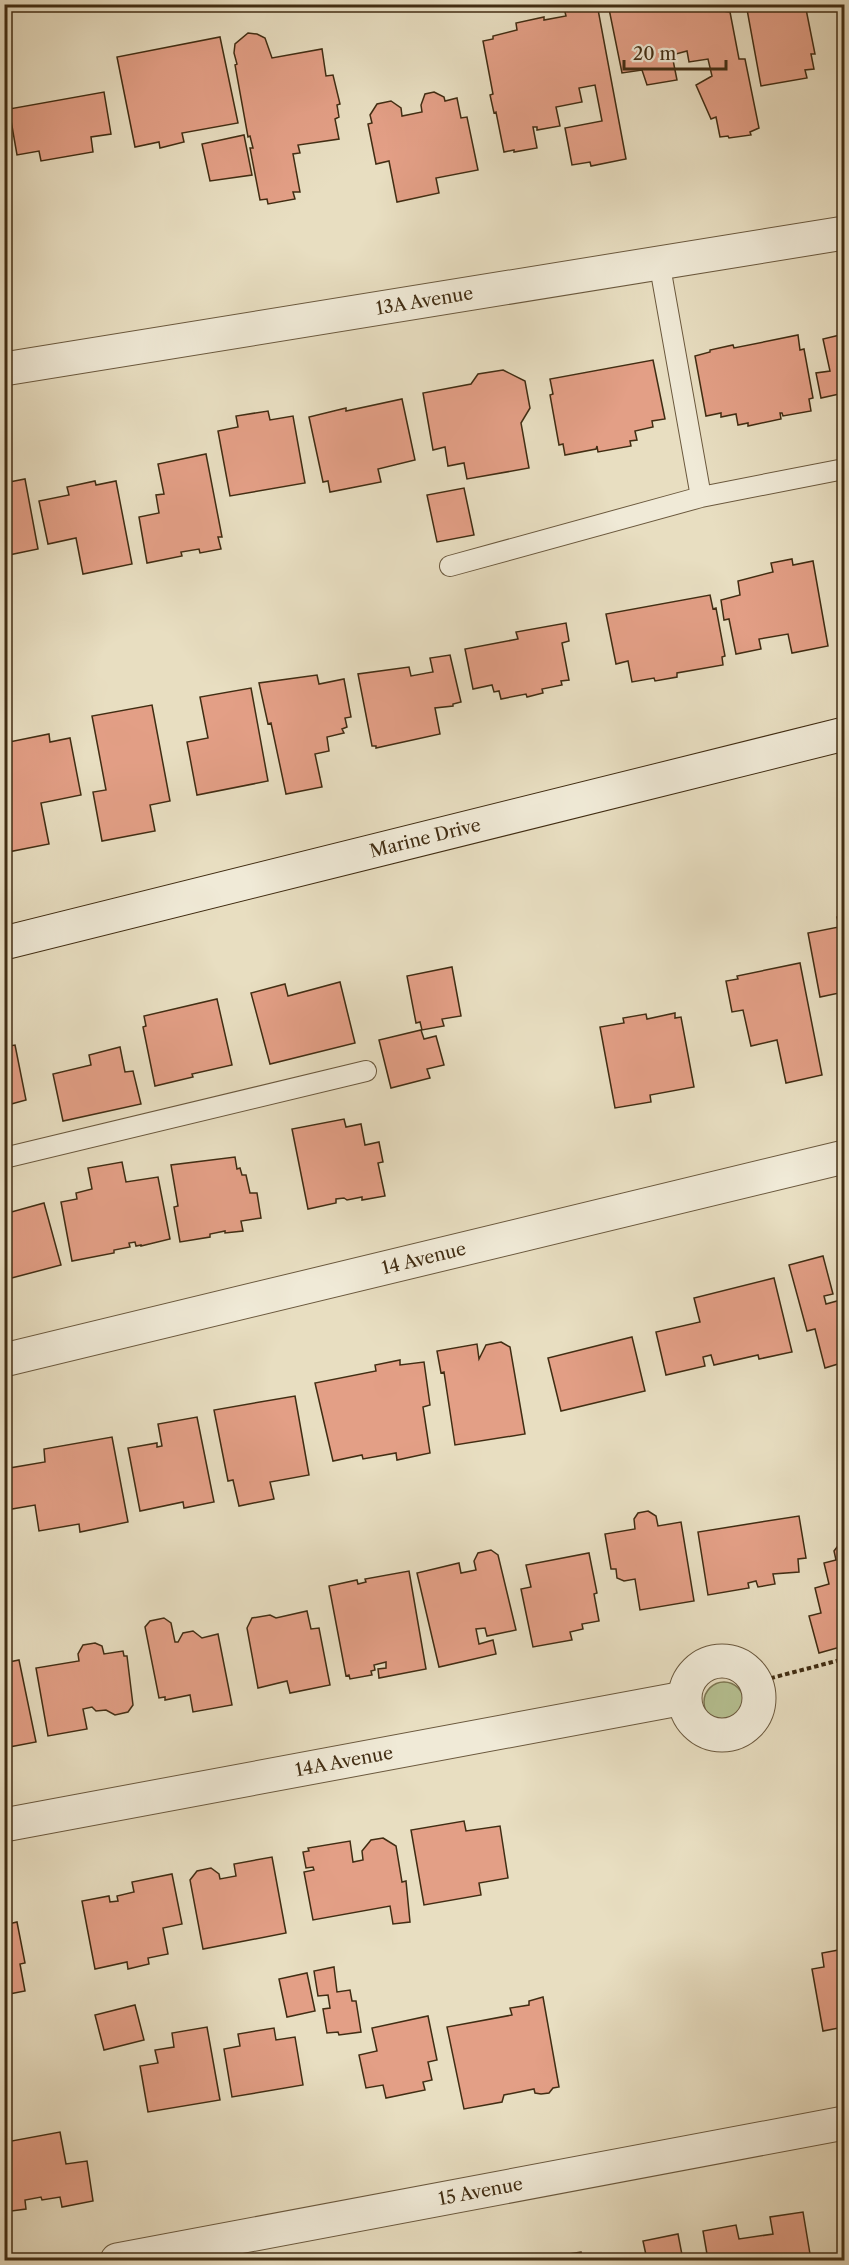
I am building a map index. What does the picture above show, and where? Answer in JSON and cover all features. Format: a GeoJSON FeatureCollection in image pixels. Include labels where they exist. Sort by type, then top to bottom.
{"type":"FeatureCollection","features":[{"type":"Feature","properties":{"kind":"street","name":"13A Avenue"},"geometry":{"type":"LineString","coordinates":[[4,369],[659,261],[844,233]]}},
{"type":"Feature","properties":{"kind":"street","name":"Marine Drive"},"geometry":{"type":"LineString","coordinates":[[4,943],[844,734]]}},
{"type":"Feature","properties":{"kind":"street","name":"14 Avenue"},"geometry":{"type":"LineString","coordinates":[[4,1360],[844,1157]]}},
{"type":"Feature","properties":{"kind":"street"},"geometry":{"type":"LineString","coordinates":[[720,1660],[731,1661],[741,1665],[756,1682],[760,1694],[755,1718],[747,1727],[736,1733],[724,1736],[712,1735],[692,1721],[686,1710],[684,1698],[686,1687],[699,1668],[720,1660]]}},
{"type":"Feature","properties":{"kind":"street","name":"14A Avenue"},"geometry":{"type":"LineString","coordinates":[[4,1826],[684,1698]]}},
{"type":"Feature","properties":{"kind":"street","name":"15 Avenue"},"geometry":{"type":"LineString","coordinates":[[117,2260],[844,2122]]}},
{"type":"Feature","properties":{"kind":"lane"},"geometry":{"type":"LineString","coordinates":[[659,261],[700,497]]}},
{"type":"Feature","properties":{"kind":"lane"},"geometry":{"type":"LineString","coordinates":[[450,566],[700,497],[844,469]]}},
{"type":"Feature","properties":{"kind":"lane"},"geometry":{"type":"LineString","coordinates":[[4,1158],[366,1071]]}},
{"type":"Feature","properties":{"kind":"path"},"geometry":{"type":"LineString","coordinates":[[756,1682],[844,1659]]}},
{"type":"Feature","properties":{"kind":"green space"},"geometry":{"type":"Polygon","coordinates":[[[724,1682],[738,1688],[744,1702],[738,1716],[724,1722],[710,1716],[704,1702],[710,1688],[724,1682]]]}},
{"type":"Feature","properties":{"kind":"building"},"geometry":{"type":"Polygon","coordinates":[[[563,4],[597,4],[626,159],[591,166],[590,162],[572,165],[565,128],[602,121],[595,85],[579,88],[582,102],[556,107],[560,126],[537,130],[537,127],[533,127],[537,148],[504,152],[490,95],[493,94],[483,41],[517,30],[516,23],[544,17],[544,20],[566,16],[563,4]]]}},
{"type":"Feature","properties":{"kind":"building"},"geometry":{"type":"Polygon","coordinates":[[[608,4],[721,4],[723,11],[730,12],[739,59],[745,59],[759,128],[750,132],[751,135],[720,137],[716,117],[711,119],[696,85],[712,76],[708,59],[689,62],[687,51],[672,55],[677,80],[647,85],[642,70],[622,73],[608,4]]]}},
{"type":"Feature","properties":{"kind":"building"},"geometry":{"type":"Polygon","coordinates":[[[746,4],[805,4],[815,54],[811,54],[814,69],[805,70],[807,78],[761,86],[746,4]]]}},
{"type":"Feature","properties":{"kind":"building"},"geometry":{"type":"Polygon","coordinates":[[[248,33],[265,38],[272,58],[322,49],[326,76],[333,75],[340,104],[337,105],[339,117],[335,119],[339,139],[298,145],[300,153],[293,154],[300,192],[293,192],[295,199],[268,204],[267,199],[260,200],[250,148],[253,148],[250,136],[248,137],[234,53],[235,44],[248,33]]]}},
{"type":"Feature","properties":{"kind":"building"},"geometry":{"type":"Polygon","coordinates":[[[220,37],[238,123],[182,133],[184,142],[160,148],[159,142],[135,147],[117,57],[220,37]]]}},
{"type":"Feature","properties":{"kind":"building"},"geometry":{"type":"Polygon","coordinates":[[[104,92],[111,134],[91,137],[93,152],[41,161],[39,151],[17,155],[9,109],[104,92]]]}},
{"type":"Feature","properties":{"kind":"building"},"geometry":{"type":"Polygon","coordinates":[[[434,92],[444,97],[445,101],[457,98],[461,118],[467,117],[478,170],[436,178],[439,193],[397,202],[389,161],[376,164],[368,124],[372,123],[370,115],[377,104],[391,101],[401,108],[402,116],[422,112],[421,105],[425,94],[434,92]]]}},
{"type":"Feature","properties":{"kind":"building"},"geometry":{"type":"Polygon","coordinates":[[[244,135],[252,175],[210,181],[202,144],[244,135]]]}},
{"type":"Feature","properties":{"kind":"building"},"geometry":{"type":"Polygon","coordinates":[[[844,334],[844,393],[821,398],[816,373],[830,371],[823,339],[844,334]]]}},
{"type":"Feature","properties":{"kind":"building"},"geometry":{"type":"Polygon","coordinates":[[[798,335],[800,350],[804,349],[813,398],[809,399],[811,411],[783,416],[780,413],[781,419],[748,426],[748,423],[738,425],[736,414],[721,417],[721,413],[706,416],[695,356],[733,345],[734,348],[798,335]]]}},
{"type":"Feature","properties":{"kind":"building"},"geometry":{"type":"Polygon","coordinates":[[[653,360],[665,419],[652,421],[653,427],[635,431],[637,440],[630,441],[631,446],[598,452],[597,446],[596,449],[565,455],[563,444],[559,445],[550,395],[553,394],[550,379],[653,360]]]}},
{"type":"Feature","properties":{"kind":"building"},"geometry":{"type":"Polygon","coordinates":[[[503,370],[525,381],[530,408],[521,423],[529,468],[467,479],[464,463],[448,466],[445,447],[433,450],[423,393],[471,384],[478,374],[503,370]]]}},
{"type":"Feature","properties":{"kind":"building"},"geometry":{"type":"Polygon","coordinates":[[[402,399],[415,460],[378,469],[381,482],[330,492],[328,481],[323,482],[309,417],[346,408],[346,411],[402,399]]]}},
{"type":"Feature","properties":{"kind":"building"},"geometry":{"type":"Polygon","coordinates":[[[268,411],[270,420],[293,416],[305,483],[230,496],[218,431],[238,427],[236,416],[268,411]]]}},
{"type":"Feature","properties":{"kind":"building"},"geometry":{"type":"Polygon","coordinates":[[[206,454],[222,537],[218,537],[221,549],[200,553],[199,549],[181,552],[182,556],[147,563],[139,517],[159,513],[156,495],[164,494],[158,464],[206,454]]]}},
{"type":"Feature","properties":{"kind":"building"},"geometry":{"type":"Polygon","coordinates":[[[25,479],[38,549],[4,556],[4,483],[25,479]]]}},
{"type":"Feature","properties":{"kind":"building"},"geometry":{"type":"Polygon","coordinates":[[[95,481],[96,485],[116,481],[132,564],[83,574],[76,538],[48,544],[39,501],[69,495],[67,487],[95,481]]]}},
{"type":"Feature","properties":{"kind":"building"},"geometry":{"type":"Polygon","coordinates":[[[464,488],[474,535],[437,542],[427,495],[464,488]]]}},
{"type":"Feature","properties":{"kind":"building"},"geometry":{"type":"Polygon","coordinates":[[[792,559],[793,565],[813,561],[828,646],[792,653],[788,634],[759,639],[761,649],[736,654],[729,619],[724,620],[721,600],[740,595],[738,581],[773,572],[771,563],[792,559]]]}},
{"type":"Feature","properties":{"kind":"building"},"geometry":{"type":"Polygon","coordinates":[[[710,595],[713,609],[716,608],[725,656],[722,657],[723,665],[677,673],[677,677],[632,682],[628,661],[616,664],[606,614],[710,595]]]}},
{"type":"Feature","properties":{"kind":"building"},"geometry":{"type":"Polygon","coordinates":[[[566,623],[569,641],[562,643],[569,680],[561,681],[562,685],[542,689],[543,693],[527,697],[526,694],[501,699],[499,691],[494,692],[492,685],[473,689],[465,649],[518,639],[516,632],[566,623]]]}},
{"type":"Feature","properties":{"kind":"building"},"geometry":{"type":"Polygon","coordinates":[[[450,655],[461,702],[453,706],[435,708],[440,734],[376,748],[372,746],[358,674],[409,667],[411,676],[433,672],[430,658],[450,655]]]}},
{"type":"Feature","properties":{"kind":"building"},"geometry":{"type":"Polygon","coordinates":[[[317,675],[319,684],[344,679],[351,717],[345,718],[347,727],[342,729],[344,733],[327,737],[329,751],[315,754],[322,787],[286,794],[271,723],[268,724],[259,683],[317,675]]]}},
{"type":"Feature","properties":{"kind":"building"},"geometry":{"type":"Polygon","coordinates":[[[251,688],[268,781],[197,795],[187,742],[208,738],[200,697],[251,688]]]}},
{"type":"Feature","properties":{"kind":"building"},"geometry":{"type":"Polygon","coordinates":[[[152,705],[170,801],[150,805],[155,831],[102,841],[93,792],[106,790],[92,716],[152,705]]]}},
{"type":"Feature","properties":{"kind":"building"},"geometry":{"type":"Polygon","coordinates":[[[49,734],[50,742],[70,738],[81,795],[41,803],[49,844],[8,852],[4,833],[4,743],[49,734]]]}},
{"type":"Feature","properties":{"kind":"building"},"geometry":{"type":"Polygon","coordinates":[[[844,915],[844,992],[820,997],[808,933],[839,927],[837,917],[844,915]]]}},
{"type":"Feature","properties":{"kind":"building"},"geometry":{"type":"Polygon","coordinates":[[[800,963],[822,1075],[786,1083],[777,1040],[751,1046],[743,1010],[732,1012],[726,981],[738,979],[737,976],[800,963]]]}},
{"type":"Feature","properties":{"kind":"building"},"geometry":{"type":"Polygon","coordinates":[[[452,967],[461,1016],[442,1019],[444,1026],[422,1030],[420,1022],[416,1023],[407,976],[452,967]]]}},
{"type":"Feature","properties":{"kind":"building"},"geometry":{"type":"Polygon","coordinates":[[[340,982],[355,1043],[270,1064],[251,993],[285,984],[288,996],[340,982]]]}},
{"type":"Feature","properties":{"kind":"building"},"geometry":{"type":"Polygon","coordinates":[[[217,999],[232,1065],[192,1074],[193,1077],[155,1086],[143,1027],[146,1026],[144,1016],[217,999]]]}},
{"type":"Feature","properties":{"kind":"building"},"geometry":{"type":"Polygon","coordinates":[[[675,1013],[675,1018],[681,1017],[694,1087],[650,1095],[651,1102],[615,1108],[600,1027],[624,1023],[623,1018],[646,1014],[647,1019],[675,1013]]]}},
{"type":"Feature","properties":{"kind":"building"},"geometry":{"type":"Polygon","coordinates":[[[421,1030],[424,1039],[436,1036],[444,1065],[427,1069],[430,1078],[391,1088],[379,1040],[421,1030]]]}},
{"type":"Feature","properties":{"kind":"building"},"geometry":{"type":"Polygon","coordinates":[[[15,1045],[26,1100],[4,1106],[4,1047],[15,1045]]]}},
{"type":"Feature","properties":{"kind":"building"},"geometry":{"type":"Polygon","coordinates":[[[120,1047],[125,1072],[133,1071],[141,1104],[63,1121],[53,1074],[91,1065],[89,1055],[120,1047]]]}},
{"type":"Feature","properties":{"kind":"building"},"geometry":{"type":"Polygon","coordinates":[[[344,1119],[346,1127],[361,1124],[365,1145],[379,1142],[383,1162],[378,1163],[385,1196],[362,1200],[362,1197],[347,1200],[336,1199],[336,1203],[308,1209],[292,1129],[344,1119]]]}},
{"type":"Feature","properties":{"kind":"building"},"geometry":{"type":"Polygon","coordinates":[[[235,1157],[237,1169],[240,1168],[242,1175],[246,1175],[250,1193],[257,1193],[261,1218],[241,1221],[243,1231],[225,1233],[225,1231],[210,1234],[210,1237],[180,1242],[174,1207],[178,1206],[171,1165],[235,1157]]]}},
{"type":"Feature","properties":{"kind":"building"},"geometry":{"type":"Polygon","coordinates":[[[122,1162],[126,1182],[158,1177],[170,1239],[141,1246],[136,1246],[135,1242],[129,1243],[130,1247],[114,1250],[114,1253],[72,1261],[61,1202],[77,1199],[76,1193],[92,1189],[88,1168],[122,1162]]]}},
{"type":"Feature","properties":{"kind":"building"},"geometry":{"type":"Polygon","coordinates":[[[44,1203],[61,1265],[4,1280],[4,1214],[44,1203]]]}},
{"type":"Feature","properties":{"kind":"building"},"geometry":{"type":"Polygon","coordinates":[[[823,1256],[833,1294],[824,1296],[826,1304],[844,1299],[844,1370],[838,1364],[825,1368],[815,1329],[807,1331],[789,1265],[823,1256]]]}},
{"type":"Feature","properties":{"kind":"building"},"geometry":{"type":"Polygon","coordinates":[[[774,1278],[792,1352],[759,1359],[758,1355],[714,1365],[711,1355],[703,1357],[705,1366],[666,1375],[656,1332],[700,1322],[694,1298],[774,1278]]]}},
{"type":"Feature","properties":{"kind":"building"},"geometry":{"type":"Polygon","coordinates":[[[632,1337],[645,1391],[561,1411],[548,1358],[632,1337]]]}},
{"type":"Feature","properties":{"kind":"building"},"geometry":{"type":"Polygon","coordinates":[[[501,1342],[510,1347],[525,1434],[455,1445],[444,1372],[441,1373],[437,1351],[477,1344],[479,1359],[486,1345],[501,1342]]]}},
{"type":"Feature","properties":{"kind":"building"},"geometry":{"type":"Polygon","coordinates":[[[400,1360],[400,1365],[424,1362],[430,1405],[423,1407],[430,1453],[397,1460],[396,1453],[363,1459],[362,1455],[333,1461],[315,1383],[376,1371],[375,1365],[400,1360]]]}},
{"type":"Feature","properties":{"kind":"building"},"geometry":{"type":"Polygon","coordinates":[[[295,1396],[309,1475],[270,1482],[274,1499],[239,1506],[233,1480],[228,1481],[214,1410],[295,1396]]]}},
{"type":"Feature","properties":{"kind":"building"},"geometry":{"type":"Polygon","coordinates":[[[197,1417],[214,1502],[184,1508],[183,1502],[140,1511],[128,1448],[157,1443],[157,1447],[162,1446],[158,1424],[197,1417]]]}},
{"type":"Feature","properties":{"kind":"building"},"geometry":{"type":"Polygon","coordinates":[[[112,1437],[128,1522],[80,1532],[79,1524],[39,1531],[35,1505],[6,1510],[4,1469],[45,1462],[44,1449],[112,1437]]]}},
{"type":"Feature","properties":{"kind":"building"},"geometry":{"type":"Polygon","coordinates":[[[648,1511],[656,1516],[658,1526],[681,1522],[694,1601],[640,1610],[635,1579],[624,1581],[617,1578],[616,1569],[611,1569],[605,1534],[635,1529],[634,1519],[638,1513],[648,1511]]]}},
{"type":"Feature","properties":{"kind":"building"},"geometry":{"type":"Polygon","coordinates":[[[799,1516],[806,1558],[798,1559],[799,1572],[773,1574],[775,1584],[758,1587],[756,1581],[748,1583],[749,1588],[708,1595],[698,1532],[799,1516]]]}},
{"type":"Feature","properties":{"kind":"building"},"geometry":{"type":"Polygon","coordinates":[[[844,1541],[844,1646],[819,1653],[809,1616],[821,1613],[815,1588],[829,1584],[824,1563],[836,1560],[834,1551],[844,1541]]]}},
{"type":"Feature","properties":{"kind":"building"},"geometry":{"type":"Polygon","coordinates":[[[491,1550],[498,1555],[516,1630],[487,1636],[485,1628],[476,1629],[479,1644],[493,1640],[496,1654],[439,1667],[417,1573],[459,1563],[461,1573],[476,1570],[474,1561],[478,1553],[491,1550]]]}},
{"type":"Feature","properties":{"kind":"building"},"geometry":{"type":"Polygon","coordinates":[[[589,1553],[597,1593],[594,1594],[599,1621],[582,1624],[583,1629],[570,1632],[572,1640],[533,1647],[521,1589],[531,1587],[526,1565],[589,1553]]]}},
{"type":"Feature","properties":{"kind":"building"},"geometry":{"type":"Polygon","coordinates":[[[409,1571],[426,1669],[379,1678],[378,1669],[386,1668],[386,1662],[374,1665],[375,1670],[371,1671],[372,1675],[350,1679],[349,1675],[346,1676],[329,1586],[357,1580],[358,1584],[366,1582],[365,1579],[409,1571]]]}},
{"type":"Feature","properties":{"kind":"building"},"geometry":{"type":"Polygon","coordinates":[[[307,1611],[311,1629],[319,1628],[330,1685],[290,1693],[287,1681],[258,1688],[247,1628],[252,1618],[270,1615],[276,1618],[307,1611]]]}},
{"type":"Feature","properties":{"kind":"building"},"geometry":{"type":"Polygon","coordinates":[[[164,1618],[171,1623],[175,1642],[178,1642],[183,1633],[193,1631],[202,1638],[218,1634],[232,1705],[193,1712],[190,1695],[165,1700],[165,1697],[159,1698],[145,1627],[150,1621],[164,1618]]]}},
{"type":"Feature","properties":{"kind":"building"},"geometry":{"type":"Polygon","coordinates":[[[95,1643],[102,1646],[104,1654],[123,1651],[124,1656],[127,1656],[133,1705],[128,1712],[115,1715],[106,1710],[96,1711],[92,1707],[83,1709],[87,1729],[48,1736],[36,1668],[79,1661],[78,1654],[83,1645],[95,1643]]]}},
{"type":"Feature","properties":{"kind":"building"},"geometry":{"type":"Polygon","coordinates":[[[19,1660],[36,1742],[4,1748],[4,1663],[19,1660]]]}},
{"type":"Feature","properties":{"kind":"building"},"geometry":{"type":"Polygon","coordinates":[[[464,1821],[466,1831],[500,1826],[508,1878],[479,1883],[481,1895],[424,1905],[411,1830],[464,1821]]]}},
{"type":"Feature","properties":{"kind":"building"},"geometry":{"type":"Polygon","coordinates":[[[383,1838],[396,1846],[402,1882],[406,1881],[410,1922],[393,1924],[390,1906],[313,1920],[304,1872],[314,1870],[313,1867],[306,1868],[303,1852],[309,1851],[308,1848],[350,1841],[353,1862],[363,1860],[362,1851],[371,1840],[383,1838]]]}},
{"type":"Feature","properties":{"kind":"building"},"geometry":{"type":"Polygon","coordinates":[[[272,1857],[286,1933],[203,1949],[190,1880],[197,1871],[211,1868],[219,1874],[220,1879],[236,1876],[234,1864],[272,1857]]]}},
{"type":"Feature","properties":{"kind":"building"},"geometry":{"type":"Polygon","coordinates":[[[172,1874],[182,1924],[163,1928],[168,1954],[148,1958],[149,1964],[128,1969],[127,1962],[95,1969],[82,1901],[109,1896],[110,1902],[118,1901],[117,1896],[134,1892],[132,1882],[172,1874]]]}},
{"type":"Feature","properties":{"kind":"building"},"geometry":{"type":"Polygon","coordinates":[[[17,1922],[25,1963],[20,1964],[25,1991],[4,1995],[4,1925],[17,1922]]]}},
{"type":"Feature","properties":{"kind":"building"},"geometry":{"type":"Polygon","coordinates":[[[844,1949],[844,2027],[823,2031],[812,1969],[824,1967],[822,1953],[844,1949]]]}},
{"type":"Feature","properties":{"kind":"building"},"geometry":{"type":"Polygon","coordinates":[[[334,1967],[337,1992],[350,1990],[352,2001],[356,2001],[361,2032],[339,2035],[338,2032],[327,2033],[323,2009],[330,2008],[328,1995],[318,1996],[314,1971],[334,1967]]]}},
{"type":"Feature","properties":{"kind":"building"},"geometry":{"type":"Polygon","coordinates":[[[307,1973],[315,2011],[287,2017],[279,1979],[307,1973]]]}},
{"type":"Feature","properties":{"kind":"building"},"geometry":{"type":"Polygon","coordinates":[[[543,1997],[559,2087],[553,2088],[549,2093],[535,2093],[534,2089],[504,2095],[502,2102],[464,2109],[447,2027],[512,2015],[510,2008],[529,2005],[529,2001],[543,1997]]]}},
{"type":"Feature","properties":{"kind":"building"},"geometry":{"type":"Polygon","coordinates":[[[135,2005],[144,2040],[104,2050],[95,2015],[135,2005]]]}},
{"type":"Feature","properties":{"kind":"building"},"geometry":{"type":"Polygon","coordinates":[[[428,2016],[437,2060],[428,2062],[432,2080],[423,2082],[425,2090],[386,2098],[383,2085],[366,2088],[359,2055],[377,2051],[372,2028],[428,2016]]]}},
{"type":"Feature","properties":{"kind":"building"},"geometry":{"type":"Polygon","coordinates":[[[207,2027],[220,2100],[148,2112],[140,2066],[158,2063],[155,2050],[174,2047],[172,2033],[207,2027]]]}},
{"type":"Feature","properties":{"kind":"building"},"geometry":{"type":"Polygon","coordinates":[[[274,2028],[276,2040],[295,2037],[303,2085],[232,2097],[224,2049],[240,2046],[238,2034],[274,2028]]]}},
{"type":"Feature","properties":{"kind":"building"},"geometry":{"type":"Polygon","coordinates":[[[60,2132],[66,2164],[87,2161],[93,2201],[62,2207],[60,2197],[42,2200],[41,2197],[25,2200],[26,2209],[4,2212],[4,2166],[10,2165],[6,2142],[60,2132]]]}},
{"type":"Feature","properties":{"kind":"building"},"geometry":{"type":"Polygon","coordinates":[[[803,2212],[811,2260],[708,2260],[703,2231],[736,2225],[739,2239],[773,2234],[770,2217],[803,2212]]]}},
{"type":"Feature","properties":{"kind":"building"},"geometry":{"type":"Polygon","coordinates":[[[678,2234],[683,2260],[619,2260],[646,2255],[643,2241],[678,2234]]]}},
{"type":"Feature","properties":{"kind":"building"},"geometry":{"type":"Polygon","coordinates":[[[581,2252],[583,2260],[529,2260],[581,2252]]]}}]}
